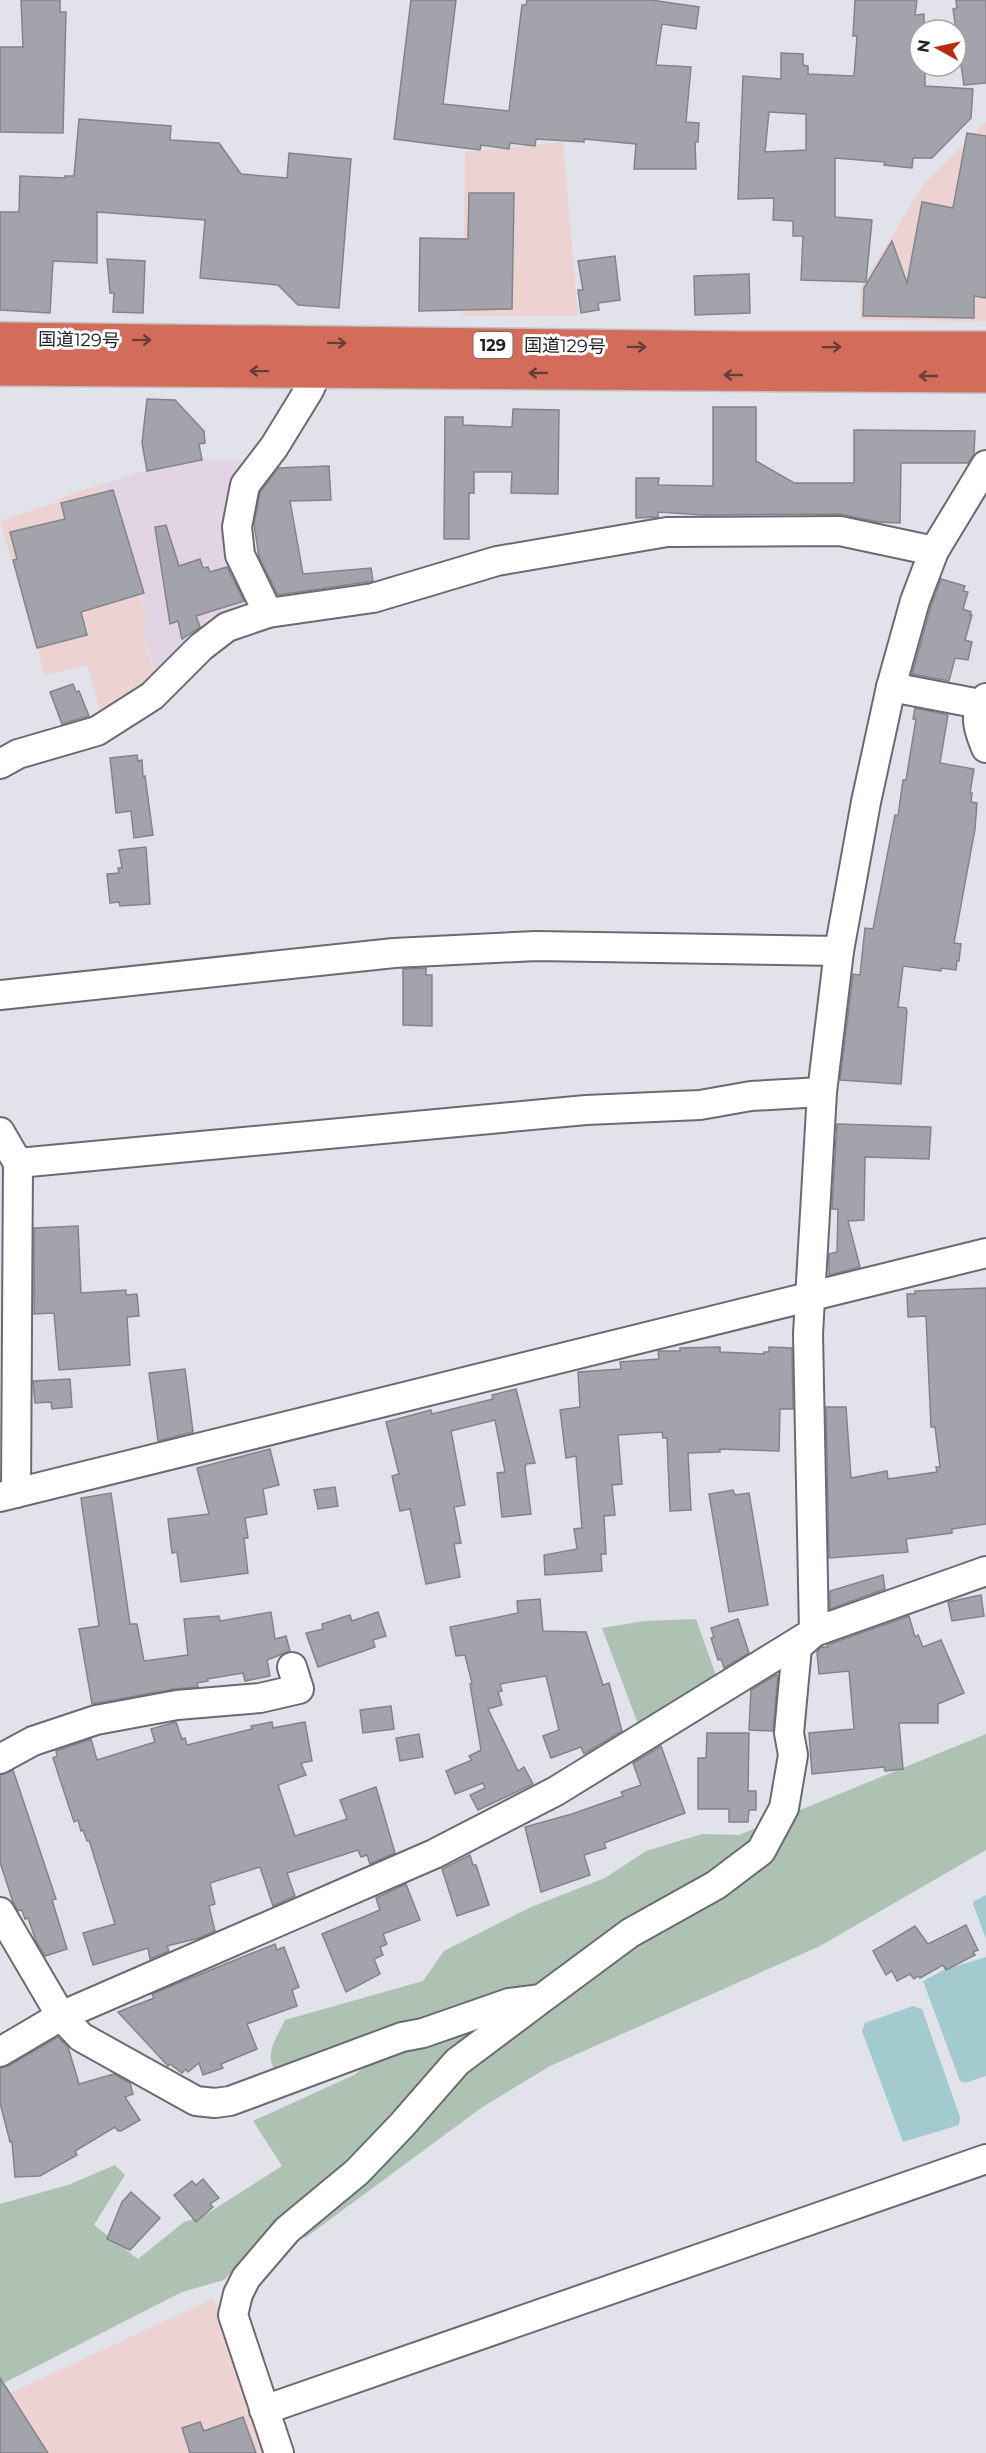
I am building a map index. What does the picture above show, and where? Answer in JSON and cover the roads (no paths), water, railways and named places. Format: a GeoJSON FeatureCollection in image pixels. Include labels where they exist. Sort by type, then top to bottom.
{"type":"FeatureCollection","features":[{"type":"Feature","properties":{"kind":"highway","name":"国道129号"},"geometry":{"type":"LineString","coordinates":[[0,339],[734,348],[986,348]]}},
{"type":"Feature","properties":{"kind":"highway","name":"国道129号"},"geometry":{"type":"LineString","coordinates":[[0,369],[986,376]]}},
{"type":"Feature","properties":{"kind":"street"},"geometry":{"type":"LineString","coordinates":[[268,613],[240,555],[237,526],[245,484],[274,447],[309,390],[317,372]]}},
{"type":"Feature","properties":{"kind":"street"},"geometry":{"type":"LineString","coordinates":[[279,2453],[233,2315],[238,2294],[246,2278],[287,2230],[365,2164],[457,2062],[630,1934],[716,1885],[761,1851],[784,1808],[793,1755],[789,1733],[797,1647],[814,1632],[808,1334],[822,1092],[839,951],[866,802],[891,687],[915,601],[934,551],[986,465]]}},
{"type":"Feature","properties":{"kind":"street"},"geometry":{"type":"LineString","coordinates":[[0,764],[18,754],[97,731],[152,696],[201,647],[227,627],[268,613],[372,598],[497,561],[667,532],[840,531],[934,551]]}},
{"type":"Feature","properties":{"kind":"street"},"geometry":{"type":"LineString","coordinates":[[891,687],[983,701],[978,729],[986,748]]}},
{"type":"Feature","properties":{"kind":"street"},"geometry":{"type":"LineString","coordinates":[[0,995],[394,952],[536,946],[839,951]]}},
{"type":"Feature","properties":{"kind":"street"},"geometry":{"type":"LineString","coordinates":[[18,1163],[586,1110],[700,1105],[751,1096],[822,1092]]}},
{"type":"Feature","properties":{"kind":"street"},"geometry":{"type":"LineString","coordinates":[[0,1132],[18,1163],[8,1495],[986,1253]]}},
{"type":"Feature","properties":{"kind":"street"},"geometry":{"type":"LineString","coordinates":[[0,2052],[61,2016],[434,1854],[556,1791],[814,1632],[986,1571]]}},
{"type":"Feature","properties":{"kind":"street"},"geometry":{"type":"LineString","coordinates":[[0,1759],[33,1742],[106,1726],[175,1705],[260,1698],[299,1689],[292,1667]]}},
{"type":"Feature","properties":{"kind":"street"},"geometry":{"type":"LineString","coordinates":[[0,1912],[61,2016],[81,2037],[196,2101],[230,2102],[402,2037],[423,2033],[509,2003],[541,1999]]}},
{"type":"Feature","properties":{"kind":"street"},"geometry":{"type":"LineString","coordinates":[[264,2410],[986,2159]]}},
{"type":"Feature","properties":{"kind":"water"},"geometry":{"type":"Polygon","coordinates":[[[986,1895],[986,1939],[973,1904],[974,1901],[986,1895]]]}},
{"type":"Feature","properties":{"kind":"water"},"geometry":{"type":"Polygon","coordinates":[[[986,1957],[986,2076],[965,2083],[960,2081],[923,1981],[944,1970],[986,1957]]]}},
{"type":"Feature","properties":{"kind":"water"},"geometry":{"type":"Polygon","coordinates":[[[913,2006],[922,2009],[960,2117],[959,2125],[903,2142],[862,2031],[865,2023],[913,2006]]]}}]}
